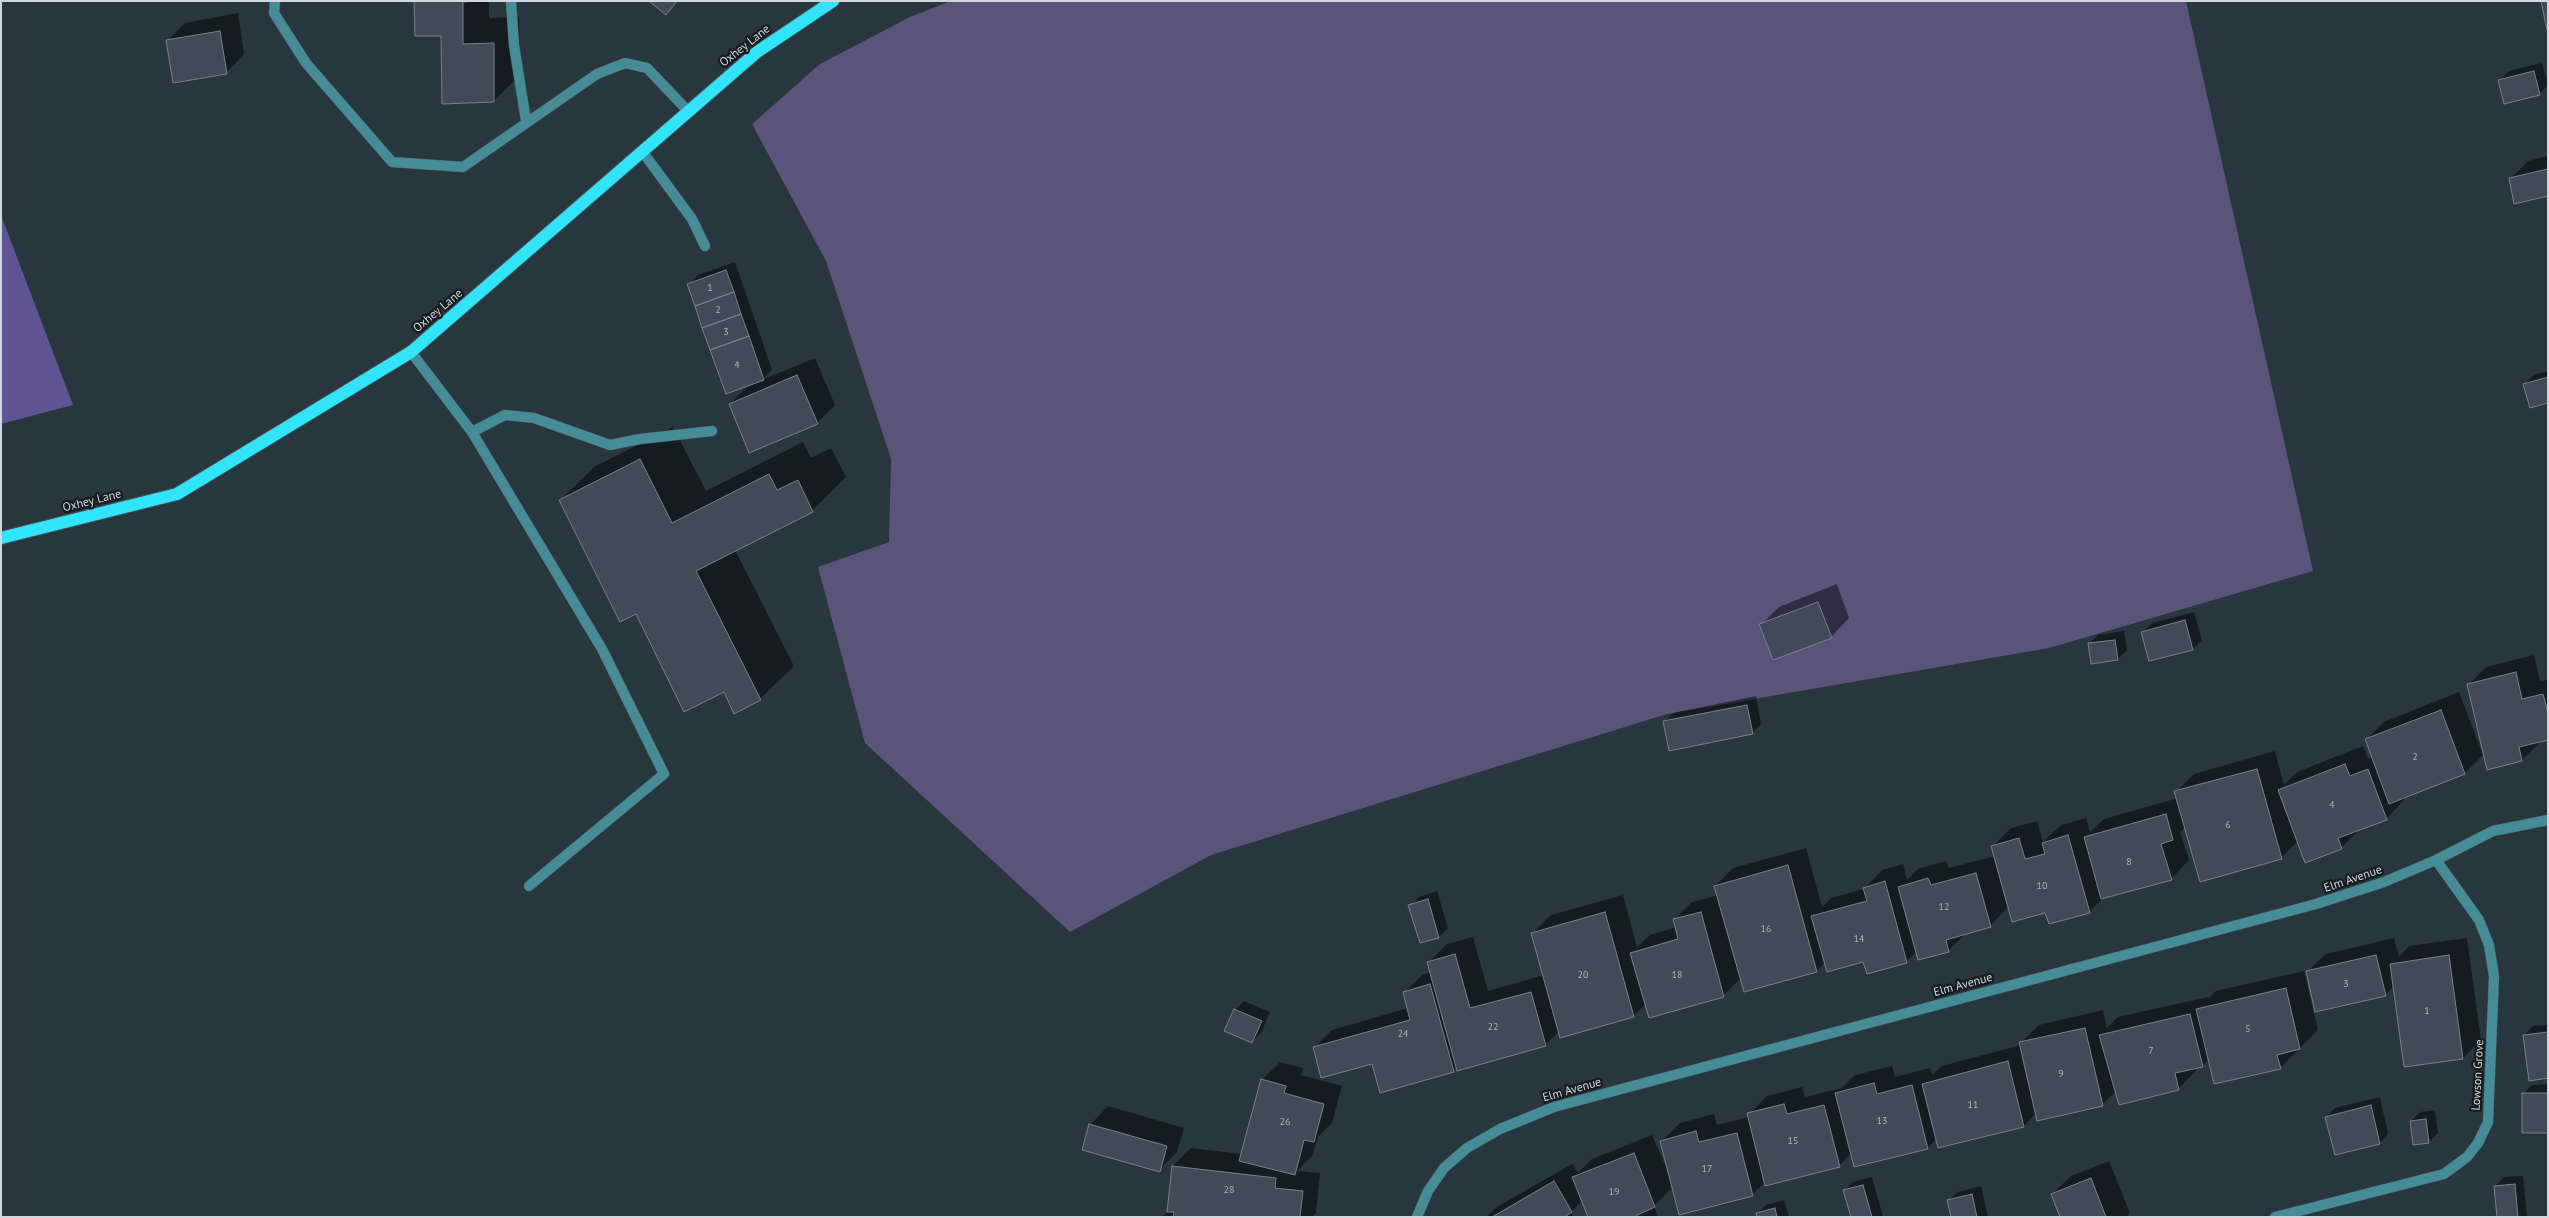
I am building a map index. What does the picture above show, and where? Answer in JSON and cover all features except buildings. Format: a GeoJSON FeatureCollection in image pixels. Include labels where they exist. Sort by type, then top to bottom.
{"type":"FeatureCollection","features":[{"type":"Feature","properties":{"kind":"main road","name":"Oxhey Lane"},"geometry":{"type":"LineString","coordinates":[[1,538],[177,494],[411,352],[493,283],[757,52],[833,1]]}},
{"type":"Feature","properties":{"kind":"street"},"geometry":{"type":"LineString","coordinates":[[275,1],[274,13],[306,63],[392,162],[463,167],[526,121],[597,74],[626,63],[647,68],[688,111]]}},
{"type":"Feature","properties":{"kind":"street"},"geometry":{"type":"LineString","coordinates":[[511,1],[514,45],[526,121]]}},
{"type":"Feature","properties":{"kind":"street"},"geometry":{"type":"LineString","coordinates":[[642,151],[692,218],[705,246]]}},
{"type":"Feature","properties":{"kind":"street"},"geometry":{"type":"LineString","coordinates":[[411,352],[472,432],[602,649],[664,774],[529,886]]}},
{"type":"Feature","properties":{"kind":"street"},"geometry":{"type":"LineString","coordinates":[[472,432],[504,415],[534,418],[610,445],[640,439],[712,431]]}},
{"type":"Feature","properties":{"kind":"street","name":"Elm Avenue"},"geometry":{"type":"LineString","coordinates":[[1417,1217],[1428,1191],[1444,1168],[1467,1148],[1500,1128],[1554,1107],[2316,904],[2384,882],[2436,860],[2493,832],[2548,820]]}},
{"type":"Feature","properties":{"kind":"street","name":"Lowson Grove"},"geometry":{"type":"LineString","coordinates":[[2275,1217],[2444,1174],[2467,1157],[2478,1143],[2488,1122],[2494,976],[2489,945],[2479,920],[2436,860]]}},
{"type":"Feature","properties":{"kind":"shaded area"},"geometry":{"type":"Polygon","coordinates":[[[951,1],[2186,1],[2313,571],[2049,648],[1667,714],[1211,855],[1070,932],[865,743],[818,567],[889,542],[891,459],[826,261],[752,124],[820,64],[910,17],[951,1]]]}},
{"type":"Feature","properties":{"kind":"shaded area"},"geometry":{"type":"Polygon","coordinates":[[[1,215],[73,405],[1,424],[1,215]]]}}]}
